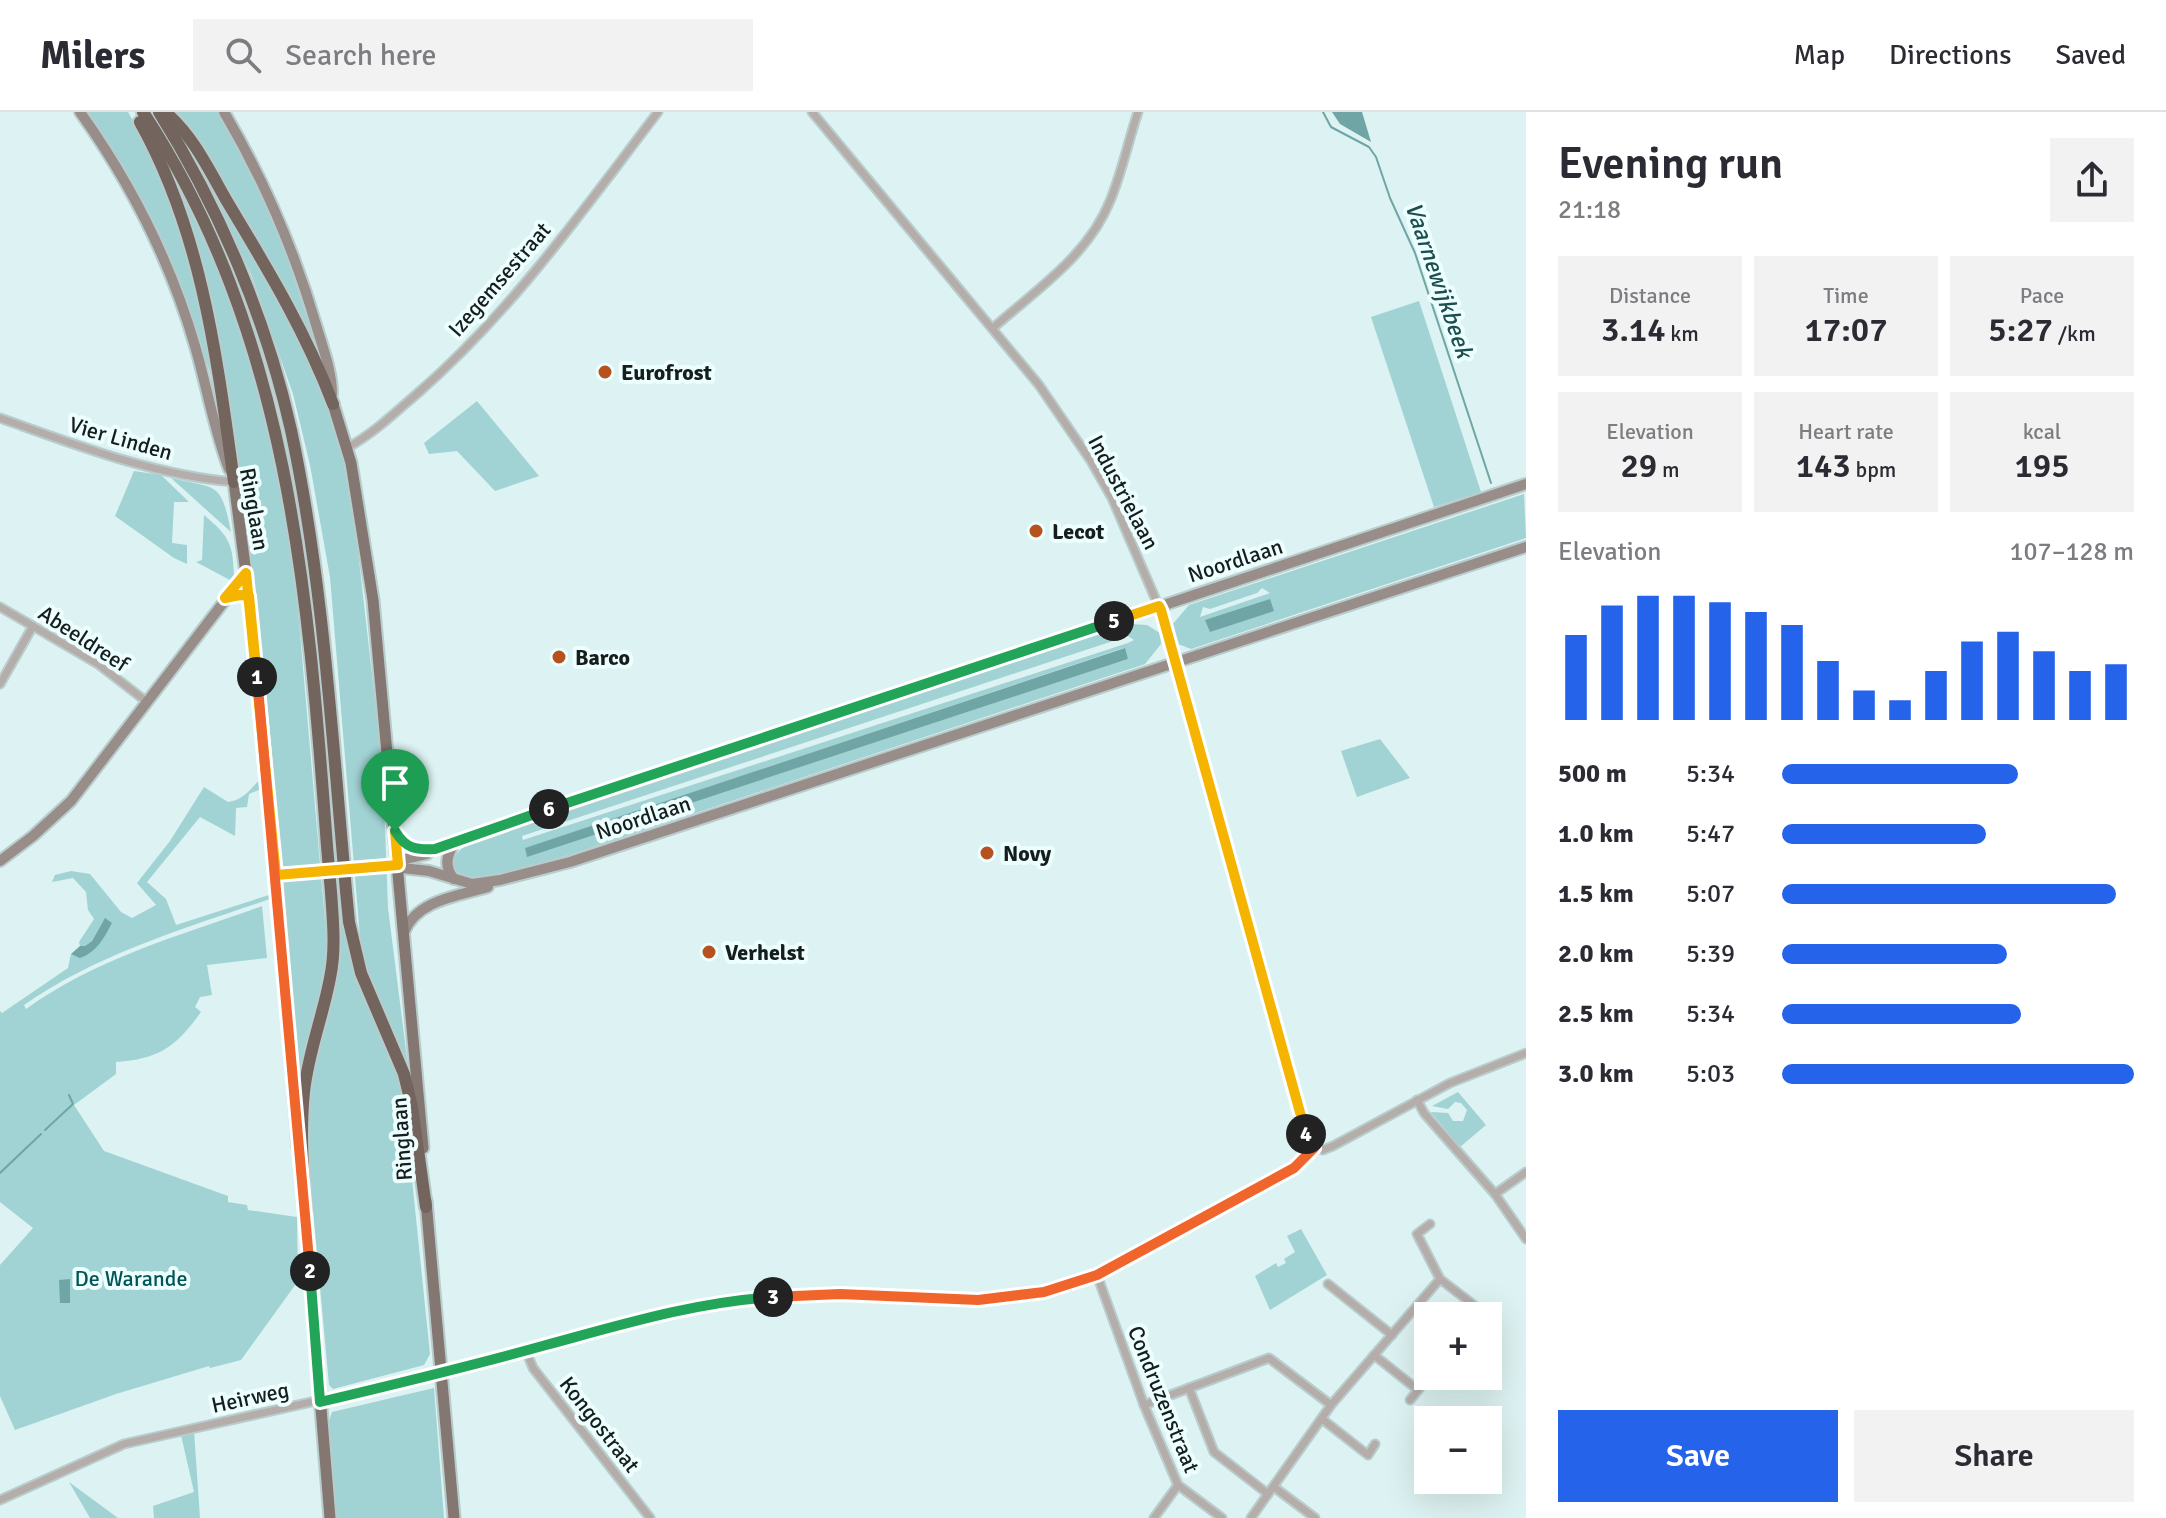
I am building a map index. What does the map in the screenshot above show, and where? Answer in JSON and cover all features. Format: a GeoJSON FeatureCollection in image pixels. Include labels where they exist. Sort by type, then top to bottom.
{"type":"FeatureCollection","features":[{"type":"Feature","properties":{"kind":"highway"},"geometry":{"type":"LineString","coordinates":[[135,112],[166,173],[198,268],[216,355],[234,482]]}},
{"type":"Feature","properties":{"kind":"highway"},"geometry":{"type":"LineString","coordinates":[[143,112],[185,183],[218,251],[248,332],[277,431],[306,602],[334,923],[331,975],[308,1063],[304,1092],[305,1209]]}},
{"type":"Feature","properties":{"kind":"highway"},"geometry":{"type":"LineString","coordinates":[[159,112],[202,188],[244,280],[290,427],[310,537],[326,655],[349,922],[361,973],[404,1074],[412,1107],[426,1207]]}},
{"type":"Feature","properties":{"kind":"highway"},"geometry":{"type":"LineString","coordinates":[[165,112],[175,120],[205,163],[279,289],[314,356],[333,404]]}},
{"type":"Feature","properties":{"kind":"main road","name":"Ringlaan"},"geometry":{"type":"LineString","coordinates":[[333,404],[347,448],[373,600],[454,1518]]}},
{"type":"Feature","properties":{"kind":"main road","name":"Ringlaan"},"geometry":{"type":"LineString","coordinates":[[234,482],[249,596],[276,875],[330,1518]]}},
{"type":"Feature","properties":{"kind":"street","name":"Ringlaan"},"geometry":{"type":"LineString","coordinates":[[80,112],[125,184],[172,282],[194,345],[222,452],[234,482]]}},
{"type":"Feature","properties":{"kind":"street","name":"Ringlaan"},"geometry":{"type":"LineString","coordinates":[[224,112],[261,182],[294,261],[320,340],[332,387],[333,404]]}},
{"type":"Feature","properties":{"kind":"street","name":"Izegemsestraat"},"geometry":{"type":"LineString","coordinates":[[347,448],[368,436],[456,360],[499,315],[525,286],[658,112]]}},
{"type":"Feature","properties":{"kind":"street","name":"Industrielaan"},"geometry":{"type":"LineString","coordinates":[[812,112],[1039,385],[1091,461],[1112,498],[1159,606],[1308,1138],[1314,1148]]}},
{"type":"Feature","properties":{"kind":"street"},"geometry":{"type":"LineString","coordinates":[[993,328],[1073,259],[1087,242],[1109,204],[1138,112]]}},
{"type":"Feature","properties":{"kind":"street","name":"Vier Linden"},"geometry":{"type":"LineString","coordinates":[[0,418],[104,456],[195,477],[234,482]]}},
{"type":"Feature","properties":{"kind":"street","name":"Noordlaan"},"geometry":{"type":"LineString","coordinates":[[398,865],[402,860],[1526,484]]}},
{"type":"Feature","properties":{"kind":"street","name":"Noordlaan"},"geometry":{"type":"LineString","coordinates":[[403,934],[420,909],[500,880],[570,862],[1526,547]]}},
{"type":"Feature","properties":{"kind":"street"},"geometry":{"type":"LineString","coordinates":[[0,861],[71,801],[246,573]]}},
{"type":"Feature","properties":{"kind":"street"},"geometry":{"type":"LineString","coordinates":[[225,598],[249,596]]}},
{"type":"Feature","properties":{"kind":"street","name":"Abeeldreef"},"geometry":{"type":"LineString","coordinates":[[0,607],[98,664],[147,702]]}},
{"type":"Feature","properties":{"kind":"street"},"geometry":{"type":"LineString","coordinates":[[0,684],[33,626]]}},
{"type":"Feature","properties":{"kind":"street"},"geometry":{"type":"LineString","coordinates":[[395,831],[409,848],[435,849]]}},
{"type":"Feature","properties":{"kind":"street"},"geometry":{"type":"LineString","coordinates":[[455,881],[447,866],[447,857],[456,843]]}},
{"type":"Feature","properties":{"kind":"street","name":"Noordlaan"},"geometry":{"type":"LineString","coordinates":[[276,875],[398,865],[436,872],[455,881],[472,884],[500,880]]}},
{"type":"Feature","properties":{"kind":"street","name":"Heirweg"},"geometry":{"type":"LineString","coordinates":[[0,1500],[124,1444],[320,1402],[724,1301],[840,1294],[948,1300],[998,1299],[1044,1292],[1097,1275],[1294,1168],[1314,1148],[1323,1150],[1331,1147],[1461,1078],[1526,1053]]}},
{"type":"Feature","properties":{"kind":"street"},"geometry":{"type":"LineString","coordinates":[[1417,1100],[1424,1113],[1495,1194],[1526,1239]]}},
{"type":"Feature","properties":{"kind":"street"},"geometry":{"type":"LineString","coordinates":[[1495,1194],[1526,1172]]}},
{"type":"Feature","properties":{"kind":"street"},"geometry":{"type":"LineString","coordinates":[[1430,1224],[1417,1234],[1440,1279],[1470,1302]]}},
{"type":"Feature","properties":{"kind":"street","name":"Condruzenstraat"},"geometry":{"type":"LineString","coordinates":[[1097,1275],[1144,1405],[1178,1485],[1222,1518]]}},
{"type":"Feature","properties":{"kind":"street"},"geometry":{"type":"LineString","coordinates":[[1251,1518],[1331,1405],[1440,1279]]}},
{"type":"Feature","properties":{"kind":"street"},"geometry":{"type":"LineString","coordinates":[[1328,1284],[1392,1335]]}},
{"type":"Feature","properties":{"kind":"street"},"geometry":{"type":"LineString","coordinates":[[1478,1302],[1482,1297]]}},
{"type":"Feature","properties":{"kind":"street","name":"Kongostraat"},"geometry":{"type":"LineString","coordinates":[[526,1351],[533,1368],[650,1518]]}},
{"type":"Feature","properties":{"kind":"street"},"geometry":{"type":"LineString","coordinates":[[1374,1355],[1414,1387]]}},
{"type":"Feature","properties":{"kind":"street"},"geometry":{"type":"LineString","coordinates":[[1144,1405],[1269,1358],[1331,1405]]}},
{"type":"Feature","properties":{"kind":"street"},"geometry":{"type":"LineString","coordinates":[[1189,1388],[1214,1452],[1315,1518]]}},
{"type":"Feature","properties":{"kind":"street"},"geometry":{"type":"LineString","coordinates":[[1410,1400],[1418,1390]]}},
{"type":"Feature","properties":{"kind":"street"},"geometry":{"type":"LineString","coordinates":[[1322,1419],[1368,1455],[1375,1444]]}},
{"type":"Feature","properties":{"kind":"street"},"geometry":{"type":"LineString","coordinates":[[1154,1518],[1178,1485]]}},
{"type":"Feature","properties":{"kind":"green space"},"geometry":{"type":"Polygon","coordinates":[[[86,112],[128,112],[147,146],[186,248],[217,393],[162,248],[108,145],[86,112]]]}},
{"type":"Feature","properties":{"kind":"green space"},"geometry":{"type":"Polygon","coordinates":[[[175,112],[218,112],[227,125],[277,228],[322,362],[175,112]]]}},
{"type":"Feature","properties":{"kind":"green space"},"geometry":{"type":"Polygon","coordinates":[[[209,180],[300,340],[323,394],[342,452],[358,551],[383,772],[388,908],[410,1082],[362,961],[330,577],[310,465],[293,394],[251,274],[206,184],[209,180]]]}},
{"type":"Feature","properties":{"kind":"green space"},"geometry":{"type":"Polygon","coordinates":[[[182,192],[219,270],[253,366],[268,416],[293,552],[328,956],[299,1082],[274,774],[249,544],[210,296],[180,196],[182,192]]]}},
{"type":"Feature","properties":{"kind":"green space"},"geometry":{"type":"Polygon","coordinates":[[[1419,301],[1481,492],[1434,507],[1371,317],[1419,301]]]}},
{"type":"Feature","properties":{"kind":"green space"},"geometry":{"type":"Polygon","coordinates":[[[477,401],[539,476],[495,491],[457,451],[429,454],[424,443],[477,401]]]}},
{"type":"Feature","properties":{"kind":"green space"},"geometry":{"type":"Polygon","coordinates":[[[134,471],[161,475],[189,502],[174,502],[172,543],[187,545],[187,564],[115,516],[134,471]]]}},
{"type":"Feature","properties":{"kind":"green space"},"geometry":{"type":"Polygon","coordinates":[[[171,478],[215,490],[224,504],[231,532],[171,478]]]}},
{"type":"Feature","properties":{"kind":"green space"},"geometry":{"type":"Polygon","coordinates":[[[1524,494],[1526,538],[1191,649],[1178,644],[1172,625],[1189,605],[1524,494]],[[1262,588],[1257,593],[1210,609],[1203,607],[1200,617],[1270,593],[1262,588]]]}},
{"type":"Feature","properties":{"kind":"green space"},"geometry":{"type":"Polygon","coordinates":[[[204,515],[220,529],[228,542],[233,556],[234,577],[230,580],[196,562],[202,560],[204,515]]]}},
{"type":"Feature","properties":{"kind":"green space"},"geometry":{"type":"Polygon","coordinates":[[[1130,624],[1147,625],[1160,633],[1161,644],[1145,664],[566,856],[481,878],[461,876],[455,872],[453,860],[474,841],[1130,624]],[[1128,636],[522,836],[523,840],[1134,640],[1128,636]],[[1124,648],[526,848],[527,856],[1128,659],[1124,648]]]}},
{"type":"Feature","properties":{"kind":"green space"},"geometry":{"type":"Polygon","coordinates":[[[1380,739],[1410,778],[1357,797],[1341,751],[1380,739]]]}},
{"type":"Feature","properties":{"kind":"green space","name":"De Warande"},"geometry":{"type":"Polygon","coordinates":[[[260,779],[261,789],[249,794],[247,807],[236,808],[235,836],[200,817],[147,882],[166,899],[176,925],[269,895],[270,899],[112,957],[81,971],[24,1005],[26,1009],[81,975],[110,962],[262,906],[267,958],[207,965],[212,995],[200,997],[195,1007],[201,1012],[183,1034],[155,1054],[116,1062],[116,1074],[74,1105],[104,1151],[228,1196],[228,1202],[247,1205],[248,1210],[297,1217],[298,1281],[241,1360],[209,1366],[116,1394],[15,1430],[0,1396],[0,1265],[33,1228],[0,1202],[0,1011],[2,1013],[68,968],[71,954],[85,956],[105,918],[92,941],[80,946],[79,942],[94,919],[88,910],[86,892],[73,878],[52,882],[55,875],[71,871],[90,874],[121,912],[132,918],[156,905],[137,883],[170,841],[204,787],[228,802],[242,797],[260,779]]]}},
{"type":"Feature","properties":{"kind":"green space"},"geometry":{"type":"Polygon","coordinates":[[[342,903],[403,1092],[430,1354],[424,1365],[333,1389],[329,1385],[309,1167],[307,1109],[313,1067],[335,989],[340,945],[338,904],[342,903]]]}},
{"type":"Feature","properties":{"kind":"green space"},"geometry":{"type":"Polygon","coordinates":[[[1458,1092],[1486,1125],[1460,1147],[1431,1112],[1448,1113],[1453,1121],[1463,1121],[1467,1110],[1461,1103],[1455,1102],[1448,1109],[1432,1106],[1458,1092]]]}},
{"type":"Feature","properties":{"kind":"green space"},"geometry":{"type":"Polygon","coordinates":[[[1301,1229],[1327,1275],[1270,1310],[1255,1276],[1276,1263],[1278,1267],[1286,1263],[1284,1259],[1295,1252],[1287,1236],[1301,1229]]]}},
{"type":"Feature","properties":{"kind":"green space"},"geometry":{"type":"Polygon","coordinates":[[[434,1388],[444,1518],[336,1518],[329,1421],[332,1412],[434,1388]]]}},
{"type":"Feature","properties":{"kind":"green space"},"geometry":{"type":"Polygon","coordinates":[[[194,1431],[200,1518],[154,1518],[153,1506],[194,1492],[181,1435],[194,1431]]]}},
{"type":"Feature","properties":{"kind":"green space"},"geometry":{"type":"Polygon","coordinates":[[[69,1482],[118,1518],[90,1518],[69,1482]]]}},
{"type":"Feature","properties":{"kind":"shaded area"},"geometry":{"type":"Polygon","coordinates":[[[1332,112],[1362,112],[1371,142],[1340,124],[1332,112]]]}},
{"type":"Feature","properties":{"kind":"shaded area"},"geometry":{"type":"Polygon","coordinates":[[[1270,599],[1274,611],[1210,632],[1205,620],[1270,599]]]}},
{"type":"Feature","properties":{"kind":"shaded area"},"geometry":{"type":"Polygon","coordinates":[[[1125,648],[1128,659],[527,857],[525,848],[1125,648]]]}},
{"type":"Feature","properties":{"kind":"shaded area"},"geometry":{"type":"Polygon","coordinates":[[[105,918],[112,923],[95,948],[80,958],[71,954],[92,941],[105,918]]]}},
{"type":"Feature","properties":{"kind":"shaded area"},"geometry":{"type":"Polygon","coordinates":[[[70,1279],[70,1303],[60,1303],[59,1280],[70,1279]]]}},
{"type":"Feature","properties":{"kind":"waterway","name":"Vaarnewijkbeek"},"geometry":{"type":"LineString","coordinates":[[1323,112],[1331,127],[1369,147],[1376,157],[1390,198],[1415,253],[1491,483]]}},
{"type":"Feature","properties":{"kind":"waterway"},"geometry":{"type":"LineString","coordinates":[[45,1130],[73,1104],[69,1095]]}},
{"type":"Feature","properties":{"kind":"waterway"},"geometry":{"type":"LineString","coordinates":[[0,1173],[41,1134]]}},
{"type":"Feature","properties":{"kind":"place","name":"Eurofrost"},"geometry":{"type":"Point","coordinates":[605,372]}},
{"type":"Feature","properties":{"kind":"place","name":"Lecot"},"geometry":{"type":"Point","coordinates":[1036,531]}},
{"type":"Feature","properties":{"kind":"place","name":"Barco"},"geometry":{"type":"Point","coordinates":[559,657]}},
{"type":"Feature","properties":{"kind":"place","name":"Novy"},"geometry":{"type":"Point","coordinates":[987,853]}},
{"type":"Feature","properties":{"kind":"place","name":"Verhelst"},"geometry":{"type":"Point","coordinates":[709,952]}},
{"type":"Feature","properties":{"kind":"route"},"geometry":{"type":"LineString","coordinates":[[395,831],[398,865],[276,875],[275,856],[259,693],[249,596],[246,573],[225,598],[249,596],[275,856],[275,858],[276,875],[291,1050],[295,1128],[305,1209],[320,1402],[724,1301],[840,1294],[978,1300],[1044,1292],[1097,1275],[1294,1168],[1314,1148],[1308,1138],[1173,647],[1159,606],[549,809],[456,843],[419,850],[409,848],[395,831]]}}]}
